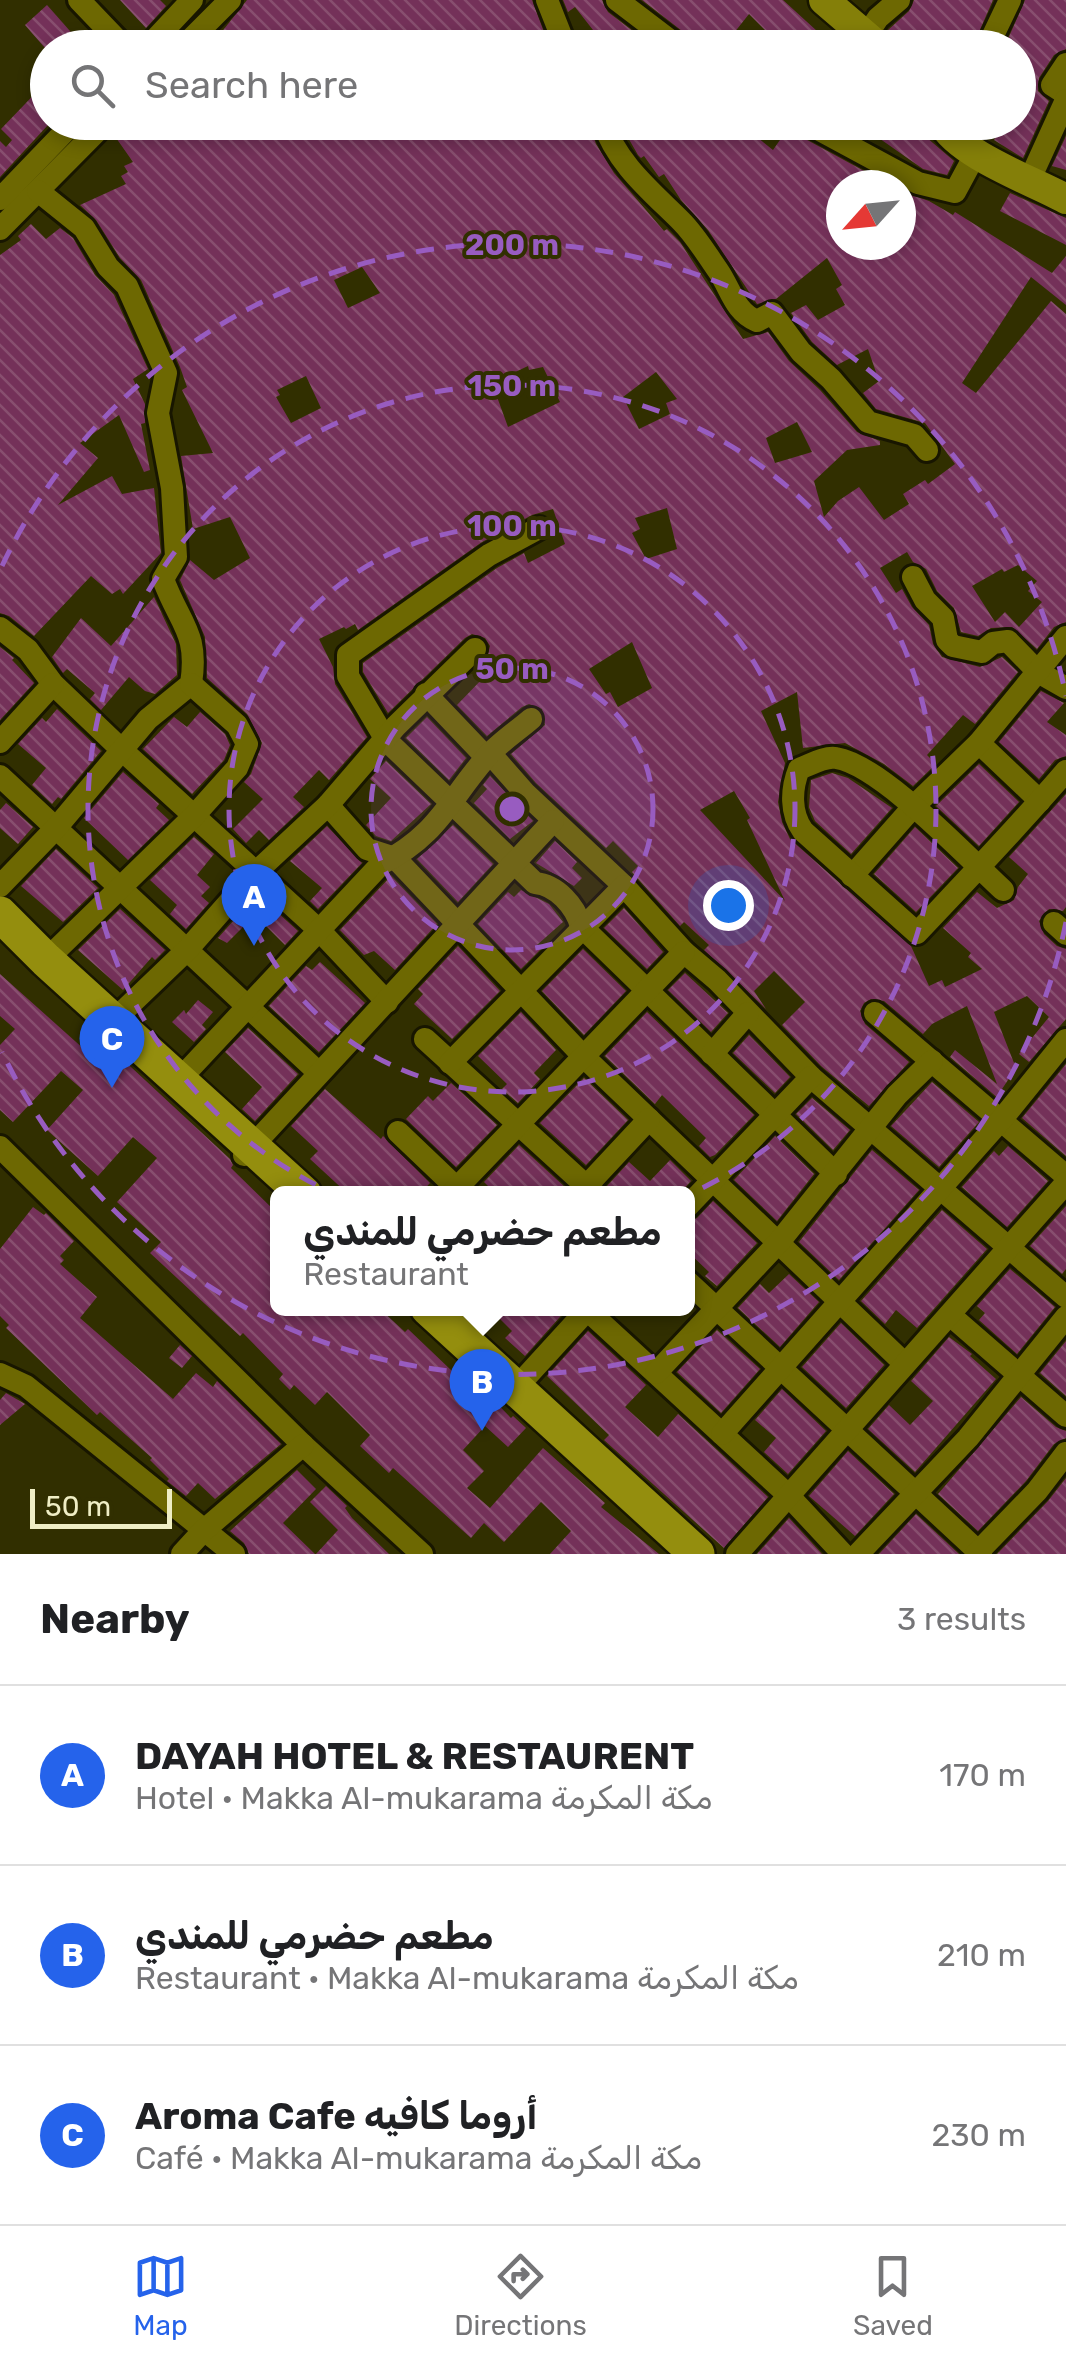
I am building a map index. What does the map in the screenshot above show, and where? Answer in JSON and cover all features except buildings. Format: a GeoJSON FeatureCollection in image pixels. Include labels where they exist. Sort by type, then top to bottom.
{"type":"FeatureCollection","features":[{"type":"Feature","properties":{"kind":"highway"},"geometry":{"type":"LineString","coordinates":[[0,914],[180,1079],[274,1186]]}},
{"type":"Feature","properties":{"kind":"highway"},"geometry":{"type":"LineString","coordinates":[[0,941],[246,1152],[293,1186]]}},
{"type":"Feature","properties":{"kind":"highway"},"geometry":{"type":"LineString","coordinates":[[413,1316],[697,1554]]}},
{"type":"Feature","properties":{"kind":"highway"},"geometry":{"type":"LineString","coordinates":[[451,1316],[667,1554]]}},
{"type":"Feature","properties":{"kind":"main road"},"geometry":{"type":"LineString","coordinates":[[824,0],[859,30]]}},
{"type":"Feature","properties":{"kind":"main road"},"geometry":{"type":"LineString","coordinates":[[958,140],[1066,199]]}},
{"type":"Feature","properties":{"kind":"street"},"geometry":{"type":"LineString","coordinates":[[79,0],[108,30]]}},
{"type":"Feature","properties":{"kind":"street"},"geometry":{"type":"LineString","coordinates":[[164,30],[192,0]]}},
{"type":"Feature","properties":{"kind":"street"},"geometry":{"type":"LineString","coordinates":[[200,30],[230,0]]}},
{"type":"Feature","properties":{"kind":"street"},"geometry":{"type":"LineString","coordinates":[[547,0],[559,30]]}},
{"type":"Feature","properties":{"kind":"street"},"geometry":{"type":"LineString","coordinates":[[617,0],[656,30]]}},
{"type":"Feature","properties":{"kind":"street"},"geometry":{"type":"LineString","coordinates":[[876,30],[878,18],[899,0]]}},
{"type":"Feature","properties":{"kind":"street"},"geometry":{"type":"LineString","coordinates":[[996,30],[1010,0]]}},
{"type":"Feature","properties":{"kind":"street"},"geometry":{"type":"LineString","coordinates":[[1030,179],[1066,97],[1052,85],[1066,64]]}},
{"type":"Feature","properties":{"kind":"street"},"geometry":{"type":"LineString","coordinates":[[0,229],[38,191],[68,140]]}},
{"type":"Feature","properties":{"kind":"street"},"geometry":{"type":"LineString","coordinates":[[0,199],[78,140]]}},
{"type":"Feature","properties":{"kind":"street"},"geometry":{"type":"LineString","coordinates":[[611,140],[636,179],[685,224],[737,307],[756,321],[772,313],[800,352],[831,379],[868,422],[914,434],[927,450]]}},
{"type":"Feature","properties":{"kind":"street"},"geometry":{"type":"LineString","coordinates":[[839,140],[918,182],[955,192],[976,153]]}},
{"type":"Feature","properties":{"kind":"street"},"geometry":{"type":"LineString","coordinates":[[0,886],[124,752],[148,719],[191,684],[195,658],[193,640],[164,579],[176,558],[172,488],[158,413],[166,374],[127,286],[108,266],[84,228],[38,191]]}},
{"type":"Feature","properties":{"kind":"street"},"geometry":{"type":"LineString","coordinates":[[539,528],[474,565],[348,655],[348,676],[386,740],[535,883],[558,891],[578,914],[582,926],[646,992],[836,1174]]}},
{"type":"Feature","properties":{"kind":"street"},"geometry":{"type":"LineString","coordinates":[[913,577],[925,600],[942,618],[946,640],[953,646],[982,652],[993,642],[1008,641],[1038,672],[1066,688]]}},
{"type":"Feature","properties":{"kind":"street"},"geometry":{"type":"LineString","coordinates":[[0,628],[28,650],[53,684],[193,818],[319,930],[387,1002]]}},
{"type":"Feature","properties":{"kind":"street"},"geometry":{"type":"LineString","coordinates":[[852,876],[913,808],[979,744],[1066,637]]}},
{"type":"Feature","properties":{"kind":"street"},"geometry":{"type":"LineString","coordinates":[[114,1020],[187,950],[254,874],[328,805],[426,694],[475,650]]}},
{"type":"Feature","properties":{"kind":"street"},"geometry":{"type":"LineString","coordinates":[[0,742],[53,684]]}},
{"type":"Feature","properties":{"kind":"street"},"geometry":{"type":"LineString","coordinates":[[46,960],[193,818],[237,768],[248,744],[237,726],[191,684]]}},
{"type":"Feature","properties":{"kind":"street"},"geometry":{"type":"LineString","coordinates":[[426,694],[486,757],[496,760],[553,821],[624,886],[684,952],[717,980],[811,1077],[1066,1297]]}},
{"type":"Feature","properties":{"kind":"street"},"geometry":{"type":"LineString","coordinates":[[180,1079],[382,864],[396,858],[436,826],[486,757],[531,718]]}},
{"type":"Feature","properties":{"kind":"street"},"geometry":{"type":"LineString","coordinates":[[979,744],[1040,801]]}},
{"type":"Feature","properties":{"kind":"street"},"geometry":{"type":"LineString","coordinates":[[1003,890],[978,867],[913,808],[858,764],[832,756],[799,769],[792,787],[794,819],[917,933],[978,867],[1040,801],[1066,771]]}},
{"type":"Feature","properties":{"kind":"street"},"geometry":{"type":"LineString","coordinates":[[0,776],[319,1073]]}},
{"type":"Feature","properties":{"kind":"street"},"geometry":{"type":"LineString","coordinates":[[328,805],[367,849],[396,858],[584,1056],[906,1364]]}},
{"type":"Feature","properties":{"kind":"street"},"geometry":{"type":"LineString","coordinates":[[246,1152],[553,821]]}},
{"type":"Feature","properties":{"kind":"street"},"geometry":{"type":"LineString","coordinates":[[450,1063],[624,886]]}},
{"type":"Feature","properties":{"kind":"street"},"geometry":{"type":"LineString","coordinates":[[463,1186],[684,952]]}},
{"type":"Feature","properties":{"kind":"street"},"geometry":{"type":"LineString","coordinates":[[712,1054],[748,1013]]}},
{"type":"Feature","properties":{"kind":"street"},"geometry":{"type":"LineString","coordinates":[[737,1554],[1066,1180],[1002,1119],[875,1013]]}},
{"type":"Feature","properties":{"kind":"street"},"geometry":{"type":"LineString","coordinates":[[425,1039],[582,1186]]}},
{"type":"Feature","properties":{"kind":"street"},"geometry":{"type":"LineString","coordinates":[[722,1434],[1064,1047]]}},
{"type":"Feature","properties":{"kind":"street"},"geometry":{"type":"LineString","coordinates":[[656,1373],[779,1242],[897,1095],[932,1060]]}},
{"type":"Feature","properties":{"kind":"street"},"geometry":{"type":"LineString","coordinates":[[695,1199],[811,1077]]}},
{"type":"Feature","properties":{"kind":"street"},"geometry":{"type":"LineString","coordinates":[[591,1186],[648,1119]]}},
{"type":"Feature","properties":{"kind":"street"},"geometry":{"type":"LineString","coordinates":[[398,1132],[451,1186]]}},
{"type":"Feature","properties":{"kind":"street"},"geometry":{"type":"LineString","coordinates":[[0,1147],[303,1444],[422,1554]]}},
{"type":"Feature","properties":{"kind":"street"},"geometry":{"type":"LineString","coordinates":[[695,1289],[978,1553],[1037,1492],[1066,1453]]}},
{"type":"Feature","properties":{"kind":"street"},"geometry":{"type":"LineString","coordinates":[[950,1315],[1066,1416]]}},
{"type":"Feature","properties":{"kind":"street"},"geometry":{"type":"LineString","coordinates":[[515,1389],[581,1316]]}},
{"type":"Feature","properties":{"kind":"street"},"geometry":{"type":"LineString","coordinates":[[595,1316],[787,1494],[843,1554]]}},
{"type":"Feature","properties":{"kind":"street"},"geometry":{"type":"LineString","coordinates":[[858,1554],[968,1438],[1066,1317]]}},
{"type":"Feature","properties":{"kind":"street"},"geometry":{"type":"LineString","coordinates":[[0,1374],[26,1386],[234,1554]]}},
{"type":"Feature","properties":{"kind":"street"},"geometry":{"type":"LineString","coordinates":[[182,1554],[303,1444]]}},
{"type":"Feature","properties":{"kind":"place","name":"DAYAH HOTEL & RESTAURENT"},"geometry":{"type":"Point","coordinates":[254,946]}},
{"type":"Feature","properties":{"kind":"place","name":"Aroma Cafe أروما كافيه"},"geometry":{"type":"Point","coordinates":[112,1088]}},
{"type":"Feature","properties":{"kind":"place","name":"مطعم حضرمي للمندي"},"geometry":{"type":"Point","coordinates":[482,1431]}}]}
